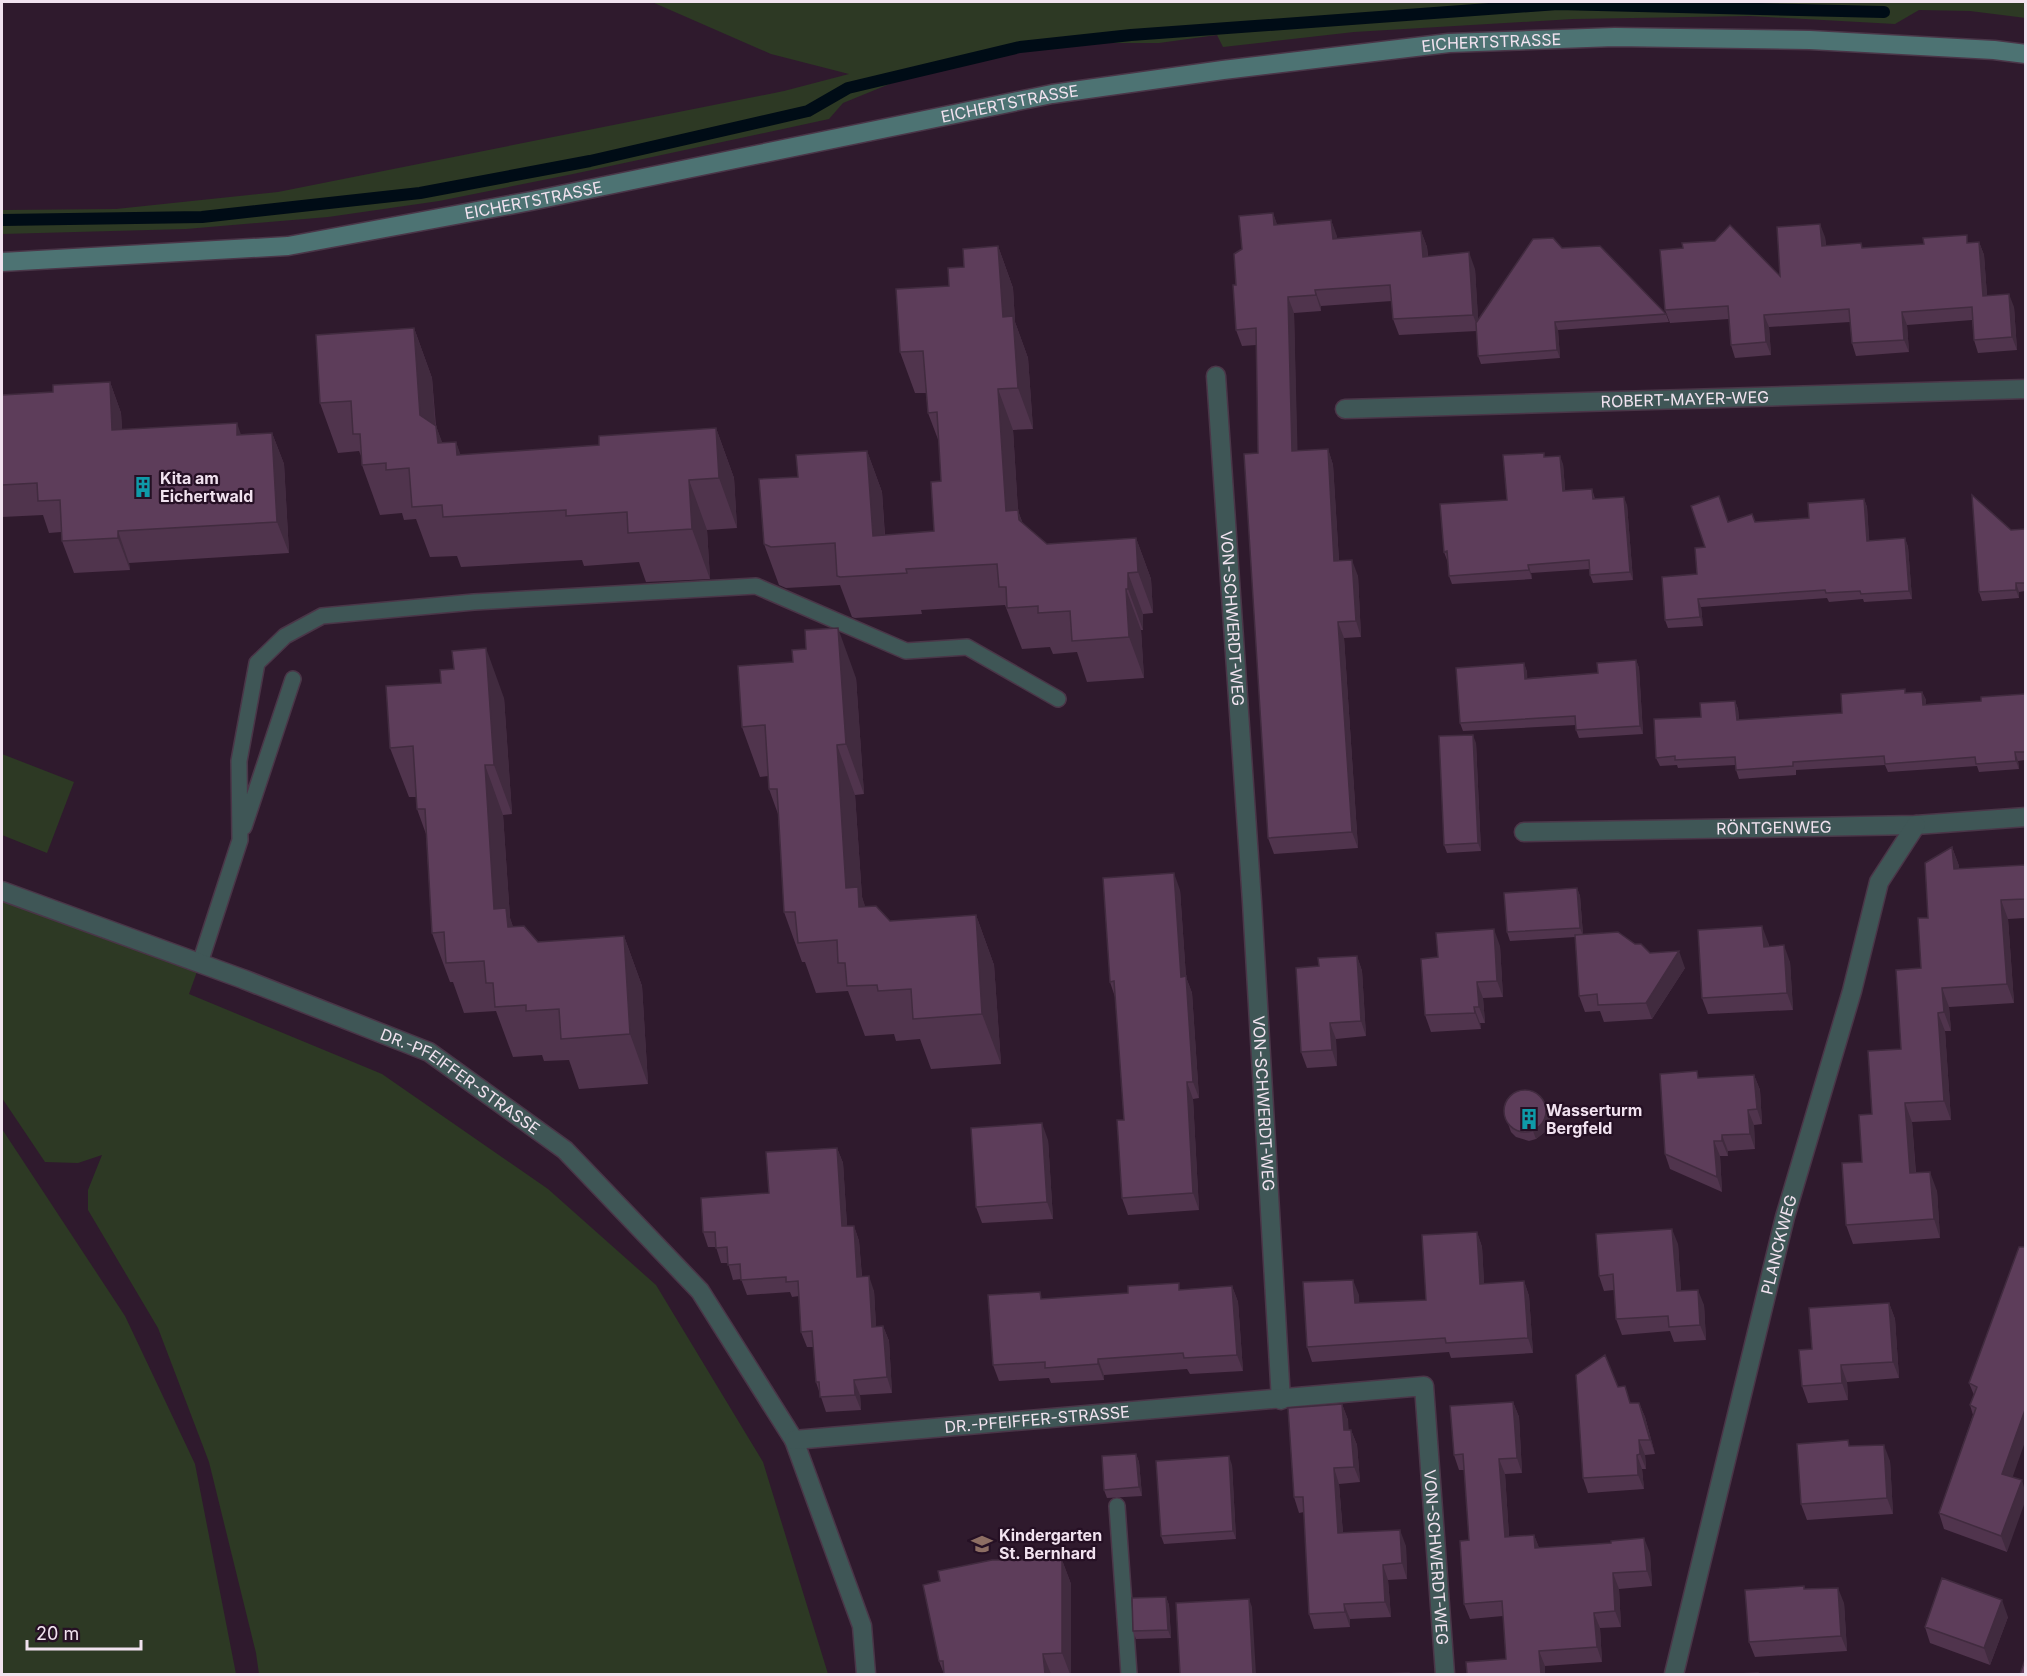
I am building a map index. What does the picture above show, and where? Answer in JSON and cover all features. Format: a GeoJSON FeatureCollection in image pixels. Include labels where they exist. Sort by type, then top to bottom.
{"type":"FeatureCollection","features":[{"type":"Feature","properties":{"kind":"street","name":"EICHERTSTRASSE"},"geometry":{"type":"LineString","coordinates":[[2,262],[288,246],[531,201],[1052,94],[1223,70],[1449,43],[1615,37],[1798,40],[1994,50],[2025,54]]}},
{"type":"Feature","properties":{"kind":"street","name":"VON-SCHWERDT-WEG"},"geometry":{"type":"LineString","coordinates":[[1216,375],[1251,879],[1281,1400],[1424,1386],[1445,1674]]}},
{"type":"Feature","properties":{"kind":"street","name":"ROBERT-MAYER-WEG"},"geometry":{"type":"LineString","coordinates":[[1345,409],[2025,389]]}},
{"type":"Feature","properties":{"kind":"street","name":"RÖNTGENWEG"},"geometry":{"type":"LineString","coordinates":[[1524,832],[1916,825],[2025,818]]}},
{"type":"Feature","properties":{"kind":"street","name":"PLANCKWEG"},"geometry":{"type":"LineString","coordinates":[[1674,1674],[1785,1217],[1852,991],[1879,882],[1916,825]]}},
{"type":"Feature","properties":{"kind":"street","name":"DR.-PFEIFFER-STRASSE"},"geometry":{"type":"LineString","coordinates":[[2,891],[200,963],[429,1052],[566,1149],[700,1291],[794,1440],[862,1626],[866,1674]]}},
{"type":"Feature","properties":{"kind":"street","name":"DR.-PFEIFFER-STRASSE"},"geometry":{"type":"LineString","coordinates":[[794,1440],[1281,1400]]}},
{"type":"Feature","properties":{"kind":"lane"},"geometry":{"type":"LineString","coordinates":[[240,840],[239,761],[257,663],[285,636],[322,616],[474,602],[756,586],[906,651],[967,647],[1058,699]]}},
{"type":"Feature","properties":{"kind":"lane"},"geometry":{"type":"LineString","coordinates":[[200,963],[294,679]]}},
{"type":"Feature","properties":{"kind":"lane"},"geometry":{"type":"LineString","coordinates":[[1117,1506],[1129,1674]]}},
{"type":"Feature","properties":{"kind":"green space"},"geometry":{"type":"Polygon","coordinates":[[[652,2],[2025,2],[2026,18],[1970,11],[1919,10],[1895,24],[1750,16],[1573,19],[1354,32],[1223,47],[1217,35],[1159,43],[1077,43],[1000,54],[914,74],[843,103],[829,119],[439,201],[328,217],[186,229],[2,234],[2,210],[116,209],[278,192],[784,91],[849,74],[771,54],[652,2]]]}},
{"type":"Feature","properties":{"kind":"green space"},"geometry":{"type":"Polygon","coordinates":[[[2,754],[74,782],[47,853],[2,835],[2,754]]]}},
{"type":"Feature","properties":{"kind":"green space"},"geometry":{"type":"Polygon","coordinates":[[[2,891],[200,963],[189,994],[382,1074],[548,1189],[656,1285],[763,1462],[828,1674],[259,1674],[256,1653],[209,1462],[158,1328],[88,1210],[88,1190],[102,1155],[78,1163],[45,1162],[2,1098],[2,891]]]}},
{"type":"Feature","properties":{"kind":"green space"},"geometry":{"type":"Polygon","coordinates":[[[2,1129],[125,1316],[195,1464],[236,1674],[2,1674],[2,1129]]]}},
{"type":"Feature","properties":{"kind":"building"},"geometry":{"type":"Polygon","coordinates":[[[1273,213],[1274,225],[1331,220],[1333,239],[1421,231],[1423,257],[1469,252],[1473,315],[1393,319],[1390,285],[1315,290],[1316,295],[1288,297],[1292,451],[1328,449],[1334,561],[1352,560],[1356,621],[1338,622],[1352,832],[1268,838],[1244,454],[1258,453],[1256,328],[1236,330],[1233,285],[1236,285],[1234,254],[1242,249],[1239,216],[1273,213]]]}},
{"type":"Feature","properties":{"kind":"building"},"geometry":{"type":"Polygon","coordinates":[[[1820,224],[1822,246],[1861,243],[1862,248],[1924,244],[1923,238],[1967,235],[1967,243],[1979,242],[1983,296],[2009,294],[2012,337],[1974,340],[1972,307],[1902,312],[1904,340],[1852,343],[1849,309],[1764,315],[1766,342],[1731,345],[1728,306],[1665,310],[1660,250],[1683,248],[1682,243],[1715,241],[1730,225],[1780,276],[1777,227],[1820,224]]]}},
{"type":"Feature","properties":{"kind":"building"},"geometry":{"type":"Polygon","coordinates":[[[1553,238],[1562,248],[1600,246],[1666,314],[1555,322],[1557,350],[1478,356],[1476,323],[1533,239],[1553,238]]]}},
{"type":"Feature","properties":{"kind":"building"},"geometry":{"type":"Polygon","coordinates":[[[998,246],[1003,317],[1013,316],[1018,388],[998,389],[1006,511],[1018,510],[1019,520],[1047,544],[1136,538],[1138,572],[1128,573],[1128,589],[1126,589],[1129,637],[1072,641],[1070,611],[1038,613],[1038,606],[1007,608],[1006,587],[999,587],[997,564],[906,569],[907,573],[840,577],[837,576],[835,543],[771,547],[764,544],[759,479],[798,477],[796,455],[867,451],[873,536],[934,531],[931,482],[941,481],[937,412],[928,413],[923,351],[900,352],[896,289],[949,286],[948,268],[964,267],[963,249],[998,246]]]}},
{"type":"Feature","properties":{"kind":"building"},"geometry":{"type":"Polygon","coordinates":[[[414,328],[420,415],[436,426],[438,443],[456,442],[457,455],[599,445],[599,436],[716,428],[719,478],[689,480],[692,529],[628,533],[627,512],[566,516],[566,510],[443,517],[442,505],[412,507],[409,468],[386,470],[386,463],[362,465],[360,434],[353,434],[351,401],[320,403],[316,335],[414,328]]]}},
{"type":"Feature","properties":{"kind":"building","name":"Kita am Eichertwald"},"geometry":{"type":"Polygon","coordinates":[[[110,382],[112,430],[237,423],[237,435],[272,433],[277,522],[118,531],[118,538],[62,541],[60,500],[38,501],[37,483],[2,485],[2,395],[53,392],[53,385],[110,382]]]}},
{"type":"Feature","properties":{"kind":"building"},"geometry":{"type":"Polygon","coordinates":[[[1544,453],[1544,457],[1560,456],[1563,491],[1592,489],[1593,499],[1624,497],[1630,572],[1590,575],[1589,560],[1528,565],[1529,570],[1449,576],[1447,551],[1444,552],[1440,504],[1507,500],[1503,455],[1544,453]]]}},
{"type":"Feature","properties":{"kind":"building"},"geometry":{"type":"Polygon","coordinates":[[[1972,495],[2011,530],[2025,529],[2025,583],[2016,583],[2016,590],[1979,592],[1972,495]]]}},
{"type":"Feature","properties":{"kind":"building"},"geometry":{"type":"Polygon","coordinates":[[[1719,496],[1728,522],[1752,514],[1755,522],[1809,518],[1808,503],[1864,499],[1867,541],[1905,538],[1909,591],[1861,594],[1860,591],[1826,593],[1825,590],[1698,599],[1700,617],[1665,620],[1662,577],[1697,574],[1695,548],[1705,547],[1691,506],[1719,496]]]}},
{"type":"Feature","properties":{"kind":"building"},"geometry":{"type":"Polygon","coordinates":[[[838,628],[846,744],[837,745],[846,888],[858,887],[859,907],[876,906],[890,921],[976,915],[982,1014],[913,1019],[911,989],[878,991],[877,985],[847,986],[845,963],[838,963],[837,940],[798,943],[795,912],[784,912],[777,789],[769,789],[765,725],[742,727],[738,666],[793,662],[792,650],[806,649],[805,630],[838,628]]]}},
{"type":"Feature","properties":{"kind":"building"},"geometry":{"type":"Polygon","coordinates":[[[486,648],[494,765],[485,765],[494,909],[506,908],[508,927],[524,926],[538,942],[624,936],[630,1034],[561,1039],[559,1009],[526,1011],[526,1005],[495,1007],[493,983],[486,983],[484,961],[446,963],[444,932],[432,933],[425,809],[417,809],[413,746],[390,748],[386,686],[441,683],[440,670],[454,669],[452,651],[486,648]]]}},
{"type":"Feature","properties":{"kind":"building"},"geometry":{"type":"Polygon","coordinates":[[[1636,660],[1640,726],[1576,730],[1575,716],[1460,723],[1456,668],[1524,663],[1525,679],[1598,673],[1597,663],[1636,660]]]}},
{"type":"Feature","properties":{"kind":"building"},"geometry":{"type":"Polygon","coordinates":[[[1905,689],[1905,693],[1922,692],[1923,705],[1981,701],[1981,697],[2025,694],[2025,752],[2015,752],[2016,761],[1976,764],[1975,757],[1885,764],[1884,756],[1793,762],[1793,766],[1736,770],[1735,757],[1675,760],[1675,756],[1656,758],[1654,719],[1701,717],[1700,703],[1735,701],[1737,720],[1842,713],[1841,694],[1905,689]]]}},
{"type":"Feature","properties":{"kind":"building"},"geometry":{"type":"Polygon","coordinates":[[[1473,735],[1478,843],[1444,845],[1439,736],[1473,735]]]}},
{"type":"Feature","properties":{"kind":"building"},"geometry":{"type":"Polygon","coordinates":[[[1952,847],[1954,869],[2025,865],[2025,899],[2001,900],[2007,984],[1942,988],[1944,1012],[1938,1013],[1944,1101],[1905,1103],[1910,1173],[1930,1172],[1934,1219],[1846,1225],[1842,1163],[1862,1162],[1859,1115],[1872,1114],[1868,1051],[1901,1049],[1896,970],[1921,968],[1918,918],[1928,918],[1925,863],[1952,847]]]}},
{"type":"Feature","properties":{"kind":"building"},"geometry":{"type":"Polygon","coordinates":[[[1174,873],[1181,977],[1186,976],[1193,1082],[1187,1082],[1193,1193],[1122,1198],[1117,1120],[1124,1120],[1114,981],[1110,982],[1103,878],[1174,873]]]}},
{"type":"Feature","properties":{"kind":"building"},"geometry":{"type":"Polygon","coordinates":[[[1577,888],[1580,928],[1507,932],[1504,893],[1577,888]]]}},
{"type":"Feature","properties":{"kind":"building"},"geometry":{"type":"Polygon","coordinates":[[[1762,926],[1764,947],[1784,945],[1787,993],[1702,998],[1698,930],[1762,926]]]}},
{"type":"Feature","properties":{"kind":"building"},"geometry":{"type":"Polygon","coordinates":[[[1494,929],[1497,981],[1477,982],[1479,1007],[1474,1007],[1475,1013],[1425,1015],[1421,959],[1438,957],[1436,933],[1494,929]]]}},
{"type":"Feature","properties":{"kind":"building"},"geometry":{"type":"Polygon","coordinates":[[[1618,932],[1635,944],[1641,944],[1650,953],[1679,951],[1646,1003],[1598,1005],[1597,994],[1579,996],[1575,935],[1618,932]]]}},
{"type":"Feature","properties":{"kind":"building"},"geometry":{"type":"Polygon","coordinates":[[[1357,956],[1361,1021],[1330,1023],[1332,1050],[1301,1052],[1296,968],[1319,966],[1318,958],[1357,956]]]}},
{"type":"Feature","properties":{"kind":"building"},"geometry":{"type":"Polygon","coordinates":[[[1697,1071],[1698,1078],[1754,1075],[1757,1109],[1748,1110],[1750,1134],[1722,1135],[1722,1141],[1714,1141],[1717,1177],[1665,1154],[1660,1074],[1697,1071]]]}},
{"type":"Feature","properties":{"kind":"building","name":"Wasserturm Bergfeld"},"geometry":{"type":"Polygon","coordinates":[[[1525,1090],[1540,1096],[1546,1111],[1540,1126],[1525,1132],[1510,1126],[1504,1111],[1510,1096],[1525,1090]]]}},
{"type":"Feature","properties":{"kind":"building"},"geometry":{"type":"Polygon","coordinates":[[[1042,1123],[1047,1202],[976,1207],[971,1128],[1042,1123]]]}},
{"type":"Feature","properties":{"kind":"building"},"geometry":{"type":"Polygon","coordinates":[[[837,1148],[842,1226],[854,1226],[857,1277],[869,1276],[872,1327],[883,1326],[887,1377],[854,1380],[855,1395],[820,1397],[819,1382],[816,1382],[812,1331],[801,1332],[798,1281],[786,1282],[786,1277],[741,1280],[740,1264],[728,1265],[727,1247],[716,1248],[715,1232],[703,1232],[701,1198],[769,1193],[766,1152],[837,1148]]]}},
{"type":"Feature","properties":{"kind":"building"},"geometry":{"type":"Polygon","coordinates":[[[1672,1229],[1677,1291],[1698,1290],[1700,1325],[1669,1327],[1668,1316],[1616,1319],[1613,1274],[1599,1276],[1596,1234],[1672,1229]]]}},
{"type":"Feature","properties":{"kind":"building"},"geometry":{"type":"Polygon","coordinates":[[[1477,1232],[1480,1284],[1524,1281],[1528,1338],[1446,1343],[1445,1338],[1307,1347],[1303,1282],[1353,1280],[1355,1303],[1426,1300],[1422,1235],[1477,1232]]]}},
{"type":"Feature","properties":{"kind":"building"},"geometry":{"type":"Polygon","coordinates":[[[2019,1247],[2025,1247],[2025,1410],[2002,1474],[2022,1480],[2001,1536],[1939,1513],[1976,1408],[1970,1405],[1977,1387],[1969,1383],[2019,1247]]]}},
{"type":"Feature","properties":{"kind":"building"},"geometry":{"type":"Polygon","coordinates":[[[1179,1283],[1179,1290],[1232,1286],[1237,1355],[1184,1358],[1183,1353],[1098,1359],[1098,1364],[1045,1368],[1045,1362],[993,1365],[988,1295],[1040,1292],[1041,1299],[1128,1293],[1128,1286],[1179,1283]]]}},
{"type":"Feature","properties":{"kind":"building"},"geometry":{"type":"Polygon","coordinates":[[[1889,1303],[1893,1362],[1841,1365],[1842,1383],[1802,1386],[1799,1350],[1812,1349],[1809,1308],[1889,1303]]]}},
{"type":"Feature","properties":{"kind":"building"},"geometry":{"type":"Polygon","coordinates":[[[1605,1355],[1618,1387],[1625,1386],[1630,1403],[1639,1403],[1650,1440],[1639,1440],[1638,1475],[1583,1478],[1576,1375],[1605,1355]]]}},
{"type":"Feature","properties":{"kind":"building"},"geometry":{"type":"Polygon","coordinates":[[[1513,1402],[1517,1458],[1499,1459],[1505,1537],[1534,1535],[1535,1548],[1611,1543],[1611,1541],[1644,1538],[1647,1571],[1613,1573],[1615,1611],[1594,1613],[1597,1647],[1539,1651],[1541,1674],[1467,1674],[1466,1662],[1506,1659],[1502,1601],[1464,1604],[1460,1541],[1469,1540],[1463,1454],[1454,1455],[1450,1406],[1513,1402]]]}},
{"type":"Feature","properties":{"kind":"building"},"geometry":{"type":"Polygon","coordinates":[[[1342,1404],[1344,1430],[1351,1430],[1354,1467],[1334,1468],[1338,1533],[1400,1530],[1402,1563],[1383,1565],[1385,1602],[1344,1604],[1345,1612],[1309,1614],[1303,1497],[1294,1497],[1288,1408],[1342,1404]]]}},
{"type":"Feature","properties":{"kind":"building"},"geometry":{"type":"Polygon","coordinates":[[[1848,1440],[1849,1446],[1884,1445],[1887,1498],[1801,1504],[1797,1444],[1848,1440]]]}},
{"type":"Feature","properties":{"kind":"building"},"geometry":{"type":"Polygon","coordinates":[[[1136,1454],[1139,1487],[1104,1490],[1102,1456],[1136,1454]]]}},
{"type":"Feature","properties":{"kind":"building"},"geometry":{"type":"Polygon","coordinates":[[[1229,1456],[1233,1531],[1161,1536],[1156,1461],[1229,1456]]]}},
{"type":"Feature","properties":{"kind":"building"},"geometry":{"type":"Polygon","coordinates":[[[992,1560],[1062,1560],[1062,1653],[1043,1654],[1045,1674],[944,1674],[943,1661],[939,1661],[923,1585],[940,1581],[938,1571],[992,1560]]]}},
{"type":"Feature","properties":{"kind":"building"},"geometry":{"type":"Polygon","coordinates":[[[1942,1578],[2002,1600],[1984,1648],[1925,1627],[1942,1578]]]}},
{"type":"Feature","properties":{"kind":"building"},"geometry":{"type":"Polygon","coordinates":[[[1804,1586],[1804,1589],[1838,1588],[1841,1636],[1749,1642],[1745,1590],[1804,1586]]]}},
{"type":"Feature","properties":{"kind":"building"},"geometry":{"type":"Polygon","coordinates":[[[1166,1597],[1168,1630],[1133,1631],[1132,1598],[1166,1597]]]}},
{"type":"Feature","properties":{"kind":"building"},"geometry":{"type":"Polygon","coordinates":[[[1249,1599],[1253,1674],[1180,1674],[1176,1603],[1249,1599]]]}},
{"type":"Feature","properties":{"kind":"building"},"geometry":{"type":"Polygon","coordinates":[[[2025,1660],[2025,1674],[2020,1674],[2025,1660]]]}},
{"type":"Feature","properties":{"kind":"waterway"},"geometry":{"type":"LineString","coordinates":[[2,220],[202,217],[420,193],[590,161],[808,111],[848,88],[1020,47],[1131,35],[1558,4],[1884,12]]}},
{"type":"Feature","properties":{"kind":"place","name":"Kita am Eichertwald"},"geometry":{"type":"Point","coordinates":[143,487]}},
{"type":"Feature","properties":{"kind":"place","name":"Wasserturm Bergfeld"},"geometry":{"type":"Point","coordinates":[1529,1119]}},
{"type":"Feature","properties":{"kind":"place","name":"Kindergarten St. Bernhard"},"geometry":{"type":"Point","coordinates":[982,1544]}}]}
